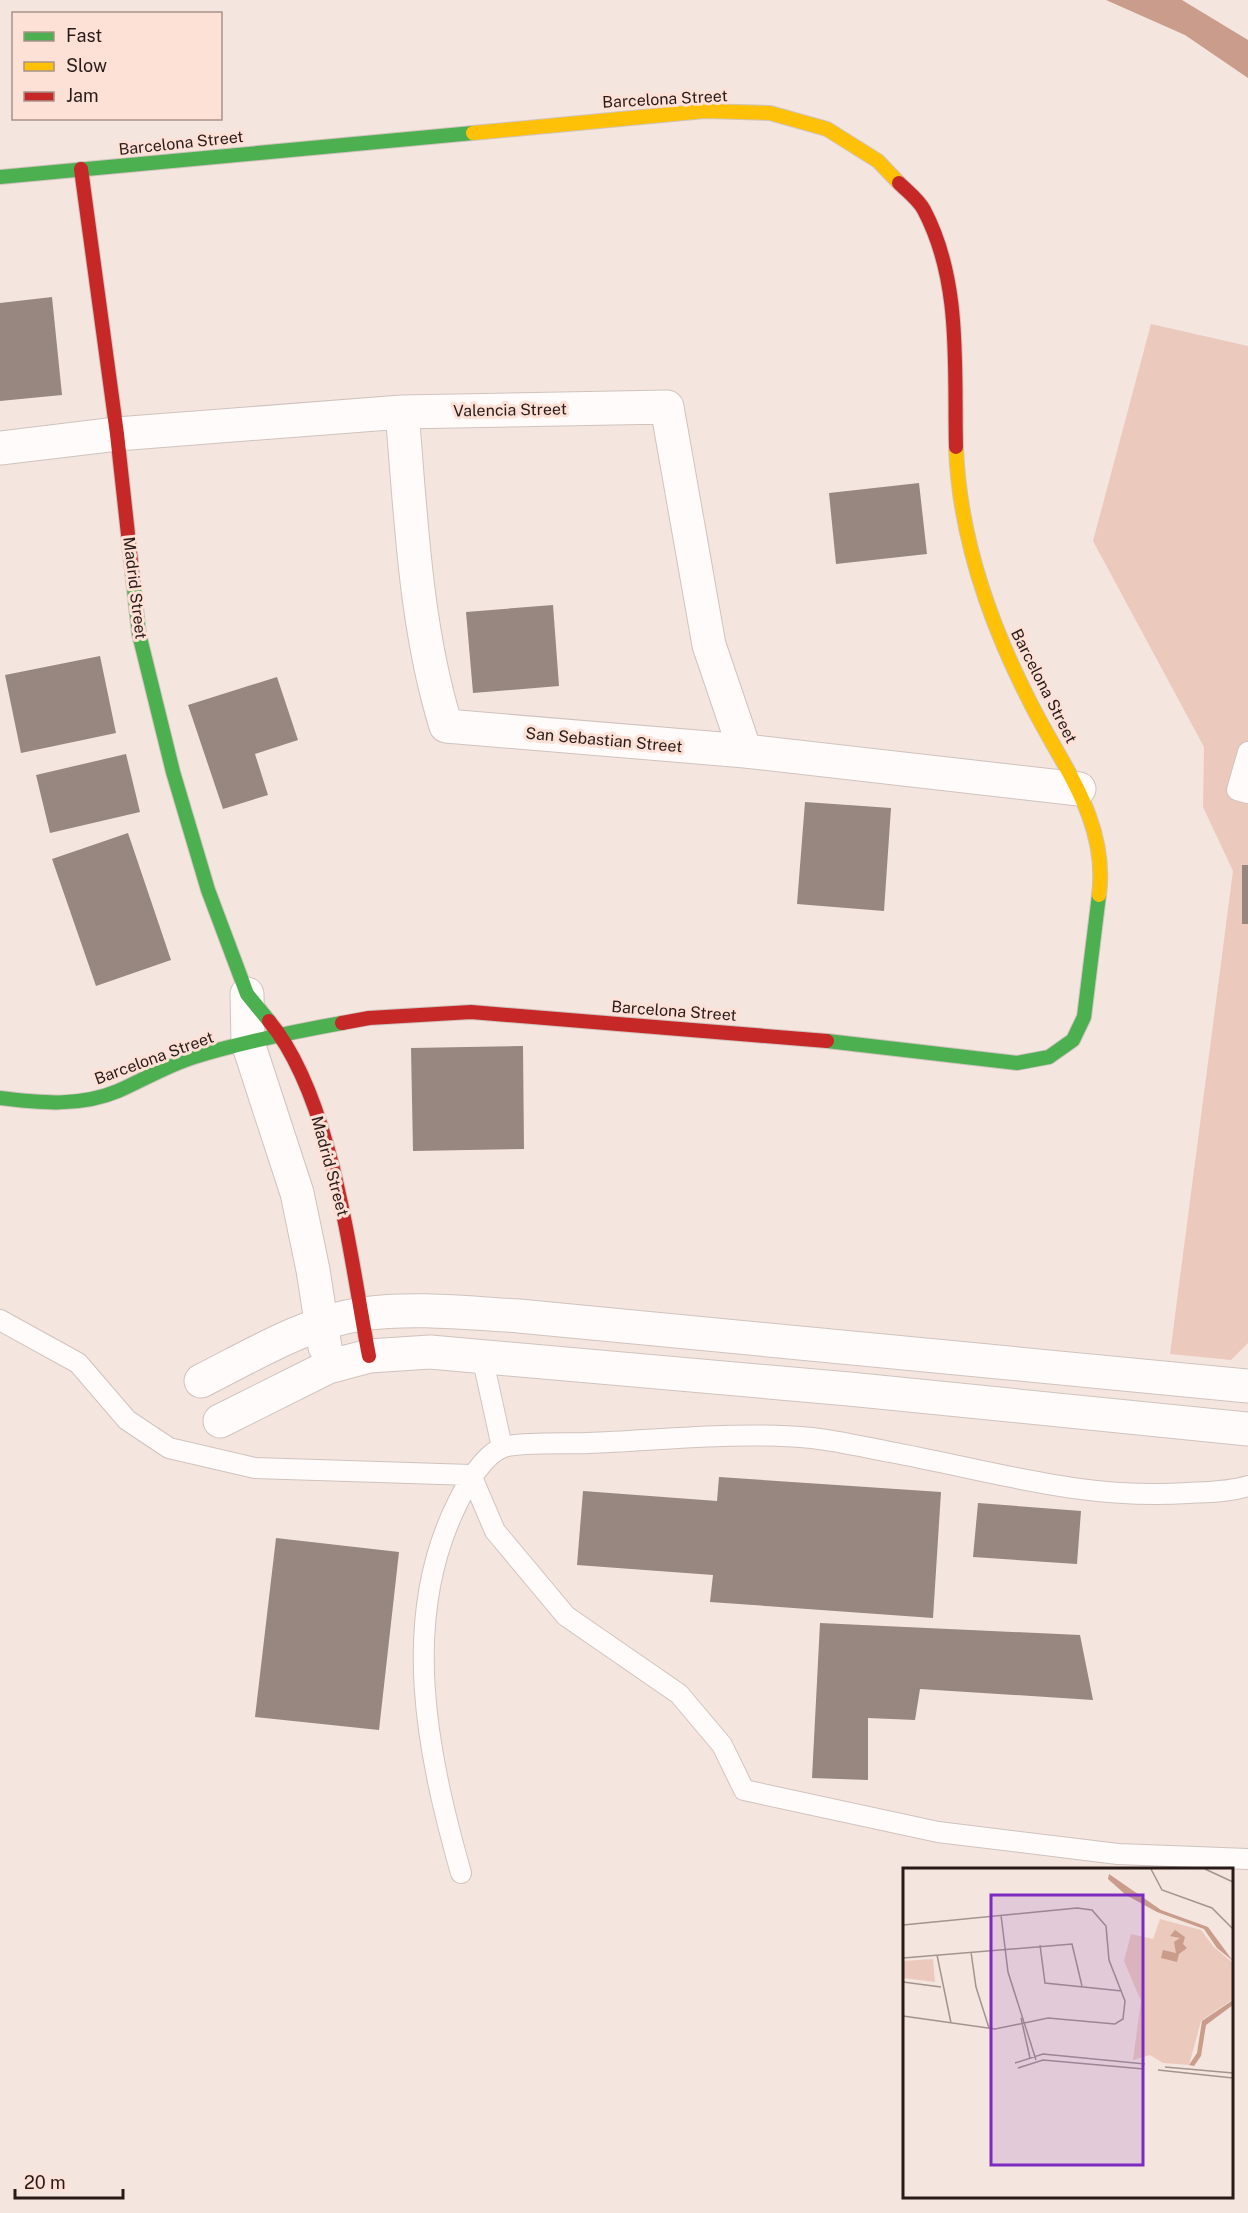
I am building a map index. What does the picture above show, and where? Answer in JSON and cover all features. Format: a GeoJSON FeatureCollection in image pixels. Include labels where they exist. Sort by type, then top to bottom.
{"type":"FeatureCollection","features":[{"type":"Feature","properties":{"kind":"street","name":"Barcelona Street"},"geometry":{"type":"LineString","coordinates":[[0,177],[705,111],[771,113],[827,129],[878,161],[923,207],[943,255],[952,310],[957,466],[968,536],[992,619],[1028,699],[1079,789],[1094,825],[1102,873],[1084,1017],[1073,1040],[1049,1057],[1017,1063],[783,1036],[471,1012],[369,1018],[280,1034],[191,1058],[115,1092],[81,1102],[39,1103],[0,1098]]}},
{"type":"Feature","properties":{"kind":"street","name":"Madrid Street"},"geometry":{"type":"LineString","coordinates":[[81,169],[117,434],[139,634],[173,772],[208,890],[247,994],[280,1034],[308,1085],[335,1182],[369,1356]]}},
{"type":"Feature","properties":{"kind":"street","name":"Valencia Street"},"geometry":{"type":"LineString","coordinates":[[0,448],[117,434],[402,412],[667,407],[709,645],[745,752]]}},
{"type":"Feature","properties":{"kind":"street","name":"San Sebastian Street"},"geometry":{"type":"LineString","coordinates":[[402,412],[416,570],[435,691],[446,726],[745,752],[1079,789]]}},
{"type":"Feature","properties":{"kind":"street","name":"Madrid Street"},"geometry":{"type":"LineString","coordinates":[[247,994],[248,1043],[297,1193],[328,1367]]}},
{"type":"Feature","properties":{"kind":"street"},"geometry":{"type":"LineString","coordinates":[[201,1381],[321,1325],[362,1314],[429,1310],[519,1316],[1248,1386]]}},
{"type":"Feature","properties":{"kind":"street"},"geometry":{"type":"LineString","coordinates":[[220,1421],[328,1367],[369,1356],[430,1352],[849,1389],[1248,1429]]}},
{"type":"Feature","properties":{"kind":"lane"},"geometry":{"type":"LineString","coordinates":[[1248,752],[1237,790],[1248,792]]}},
{"type":"Feature","properties":{"kind":"lane"},"geometry":{"type":"LineString","coordinates":[[0,1320],[78,1363],[127,1420],[169,1448],[255,1468],[471,1475]]}},
{"type":"Feature","properties":{"kind":"lane"},"geometry":{"type":"LineString","coordinates":[[482,1356],[502,1447]]}},
{"type":"Feature","properties":{"kind":"lane"},"geometry":{"type":"LineString","coordinates":[[461,1873],[440,1800],[426,1720],[423,1635],[433,1574],[446,1526],[471,1475],[502,1447],[710,1437],[812,1438],[933,1460],[1033,1483],[1098,1493],[1152,1496],[1234,1490],[1248,1486]]}},
{"type":"Feature","properties":{"kind":"lane"},"geometry":{"type":"LineString","coordinates":[[471,1475],[495,1531],[566,1616],[679,1695],[722,1745],[744,1790],[938,1832],[1118,1854],[1248,1859]]}},
{"type":"Feature","properties":{"kind":"shaded area"},"geometry":{"type":"Polygon","coordinates":[[[1106,0],[1182,0],[1248,40],[1248,78],[1185,35],[1106,0]]]}},
{"type":"Feature","properties":{"kind":"shaded area"},"geometry":{"type":"Polygon","coordinates":[[[1151,324],[1248,346],[1248,1343],[1231,1360],[1170,1354],[1233,871],[1203,807],[1204,747],[1093,541],[1151,324]]]}},
{"type":"Feature","properties":{"kind":"building"},"geometry":{"type":"Polygon","coordinates":[[[52,297],[62,395],[0,401],[0,303],[52,297]]]}},
{"type":"Feature","properties":{"kind":"building"},"geometry":{"type":"Polygon","coordinates":[[[919,483],[927,554],[836,564],[829,493],[919,483]]]}},
{"type":"Feature","properties":{"kind":"building"},"geometry":{"type":"Polygon","coordinates":[[[553,605],[559,686],[473,693],[466,612],[553,605]]]}},
{"type":"Feature","properties":{"kind":"building"},"geometry":{"type":"Polygon","coordinates":[[[100,656],[116,733],[21,753],[5,675],[100,656]]]}},
{"type":"Feature","properties":{"kind":"building"},"geometry":{"type":"Polygon","coordinates":[[[277,677],[298,740],[255,754],[268,795],[223,809],[188,705],[277,677]]]}},
{"type":"Feature","properties":{"kind":"building"},"geometry":{"type":"Polygon","coordinates":[[[126,754],[140,812],[50,833],[36,775],[126,754]]]}},
{"type":"Feature","properties":{"kind":"building"},"geometry":{"type":"Polygon","coordinates":[[[805,802],[891,808],[884,911],[797,904],[805,802]]]}},
{"type":"Feature","properties":{"kind":"building"},"geometry":{"type":"Polygon","coordinates":[[[128,833],[171,960],[96,986],[52,859],[128,833]]]}},
{"type":"Feature","properties":{"kind":"building"},"geometry":{"type":"Polygon","coordinates":[[[1242,865],[1248,865],[1248,924],[1242,924],[1242,865]]]}},
{"type":"Feature","properties":{"kind":"building"},"geometry":{"type":"Polygon","coordinates":[[[523,1046],[524,1149],[413,1151],[411,1048],[523,1046]]]}},
{"type":"Feature","properties":{"kind":"building"},"geometry":{"type":"Polygon","coordinates":[[[719,1477],[941,1492],[933,1618],[710,1602],[713,1575],[577,1565],[583,1491],[717,1501],[719,1477]]]}},
{"type":"Feature","properties":{"kind":"building"},"geometry":{"type":"Polygon","coordinates":[[[978,1503],[1081,1511],[1077,1564],[973,1557],[978,1503]]]}},
{"type":"Feature","properties":{"kind":"building"},"geometry":{"type":"Polygon","coordinates":[[[276,1538],[399,1552],[379,1730],[255,1717],[276,1538]]]}},
{"type":"Feature","properties":{"kind":"building"},"geometry":{"type":"Polygon","coordinates":[[[820,1623],[1080,1635],[1093,1700],[920,1689],[915,1720],[868,1718],[868,1780],[812,1778],[820,1623]]]}},
{"type":"Feature","properties":{"kind":"traffic: fast"},"geometry":{"type":"LineString","coordinates":[[0,177],[473,133]]}},
{"type":"Feature","properties":{"kind":"traffic: fast"},"geometry":{"type":"LineString","coordinates":[[132,571],[139,634],[173,772],[208,890],[247,994],[269,1021]]}},
{"type":"Feature","properties":{"kind":"traffic: fast"},"geometry":{"type":"LineString","coordinates":[[827,1041],[1017,1063],[1049,1057],[1073,1040],[1084,1017],[1099,895]]}},
{"type":"Feature","properties":{"kind":"traffic: fast"},"geometry":{"type":"LineString","coordinates":[[0,1098],[45,1102],[89,1100],[118,1091],[184,1060],[268,1038],[342,1023]]}},
{"type":"Feature","properties":{"kind":"traffic: slow"},"geometry":{"type":"LineString","coordinates":[[473,133],[705,111],[770,113],[827,129],[878,161],[899,183]]}},
{"type":"Feature","properties":{"kind":"traffic: slow"},"geometry":{"type":"LineString","coordinates":[[956,447],[963,512],[978,576],[1014,669],[1040,722],[1067,768],[1089,816],[1100,867],[1099,895]]}},
{"type":"Feature","properties":{"kind":"traffic: jam"},"geometry":{"type":"LineString","coordinates":[[81,169],[117,434],[132,571]]}},
{"type":"Feature","properties":{"kind":"traffic: jam"},"geometry":{"type":"LineString","coordinates":[[899,183],[924,210],[945,266],[954,326],[956,447]]}},
{"type":"Feature","properties":{"kind":"traffic: jam"},"geometry":{"type":"LineString","coordinates":[[342,1023],[369,1018],[471,1012],[827,1041]]}},
{"type":"Feature","properties":{"kind":"traffic: jam"},"geometry":{"type":"LineString","coordinates":[[269,1021],[291,1053],[309,1092],[324,1135],[346,1227],[369,1356]]}}]}
